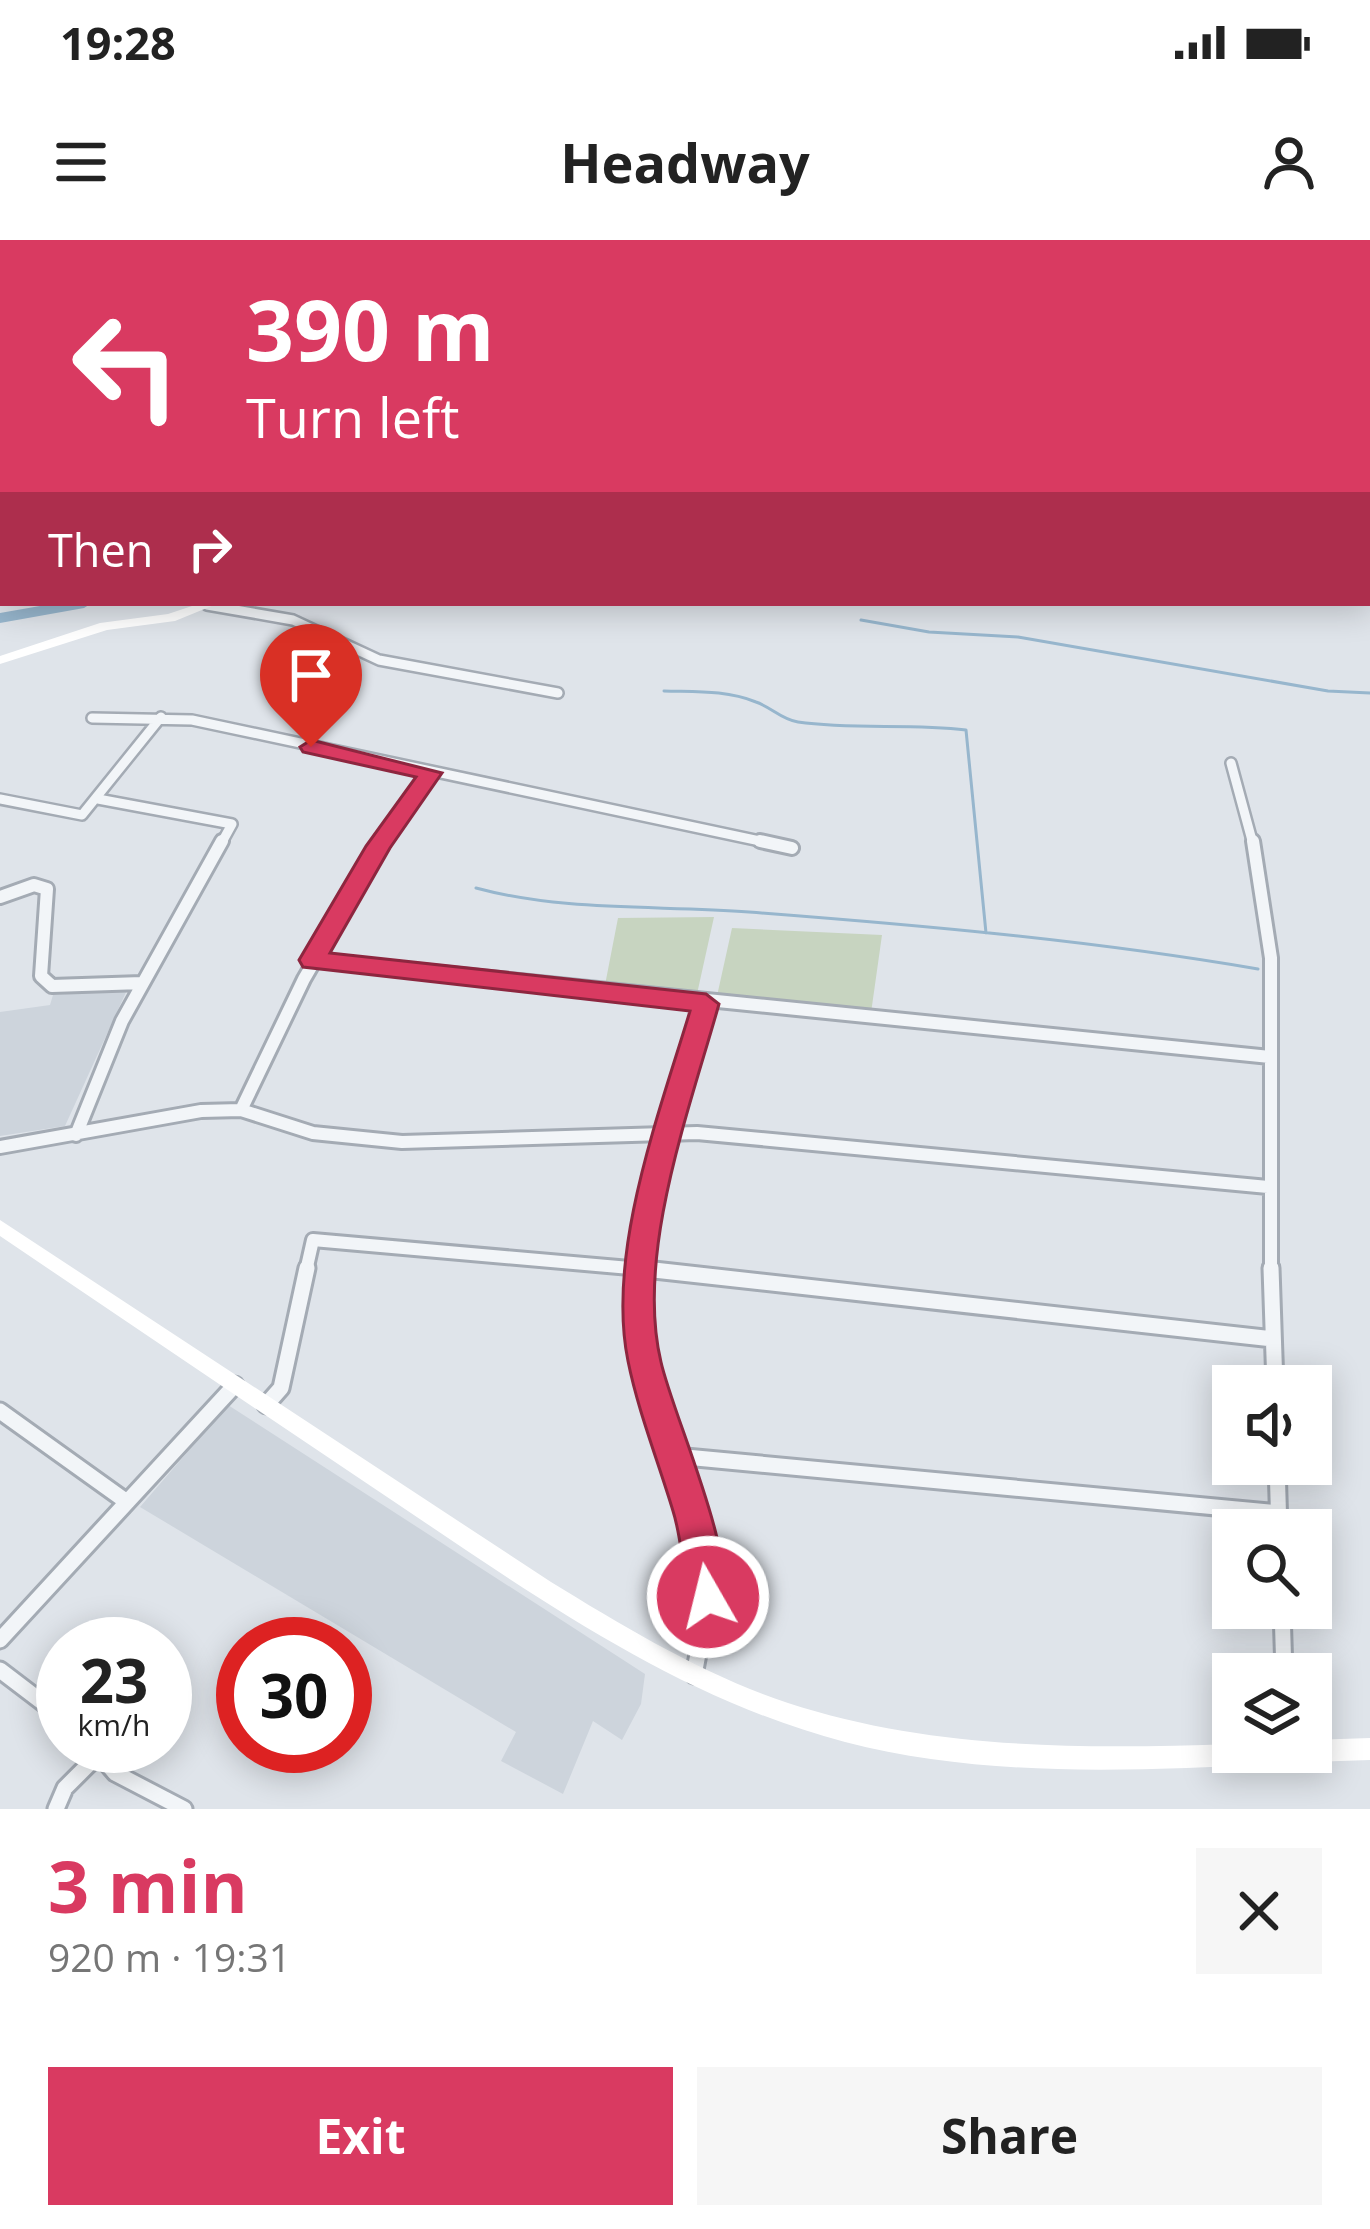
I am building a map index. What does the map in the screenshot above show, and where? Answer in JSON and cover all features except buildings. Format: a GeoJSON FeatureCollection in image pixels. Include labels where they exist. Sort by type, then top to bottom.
{"type":"FeatureCollection","features":[{"type":"Feature","properties":{"kind":"main road"},"geometry":{"type":"LineString","coordinates":[[0,660],[105,626],[170,618],[204,606]]}},
{"type":"Feature","properties":{"kind":"main road"},"geometry":{"type":"LineString","coordinates":[[0,1227],[555,1598],[694,1675],[788,1714],[877,1736],[1030,1758],[1212,1754]]}},
{"type":"Feature","properties":{"kind":"main road"},"geometry":{"type":"LineString","coordinates":[[1332,1750],[1370,1749]]}},
{"type":"Feature","properties":{"kind":"street"},"geometry":{"type":"LineString","coordinates":[[211,606],[293,620],[380,660],[558,693]]}},
{"type":"Feature","properties":{"kind":"street"},"geometry":{"type":"LineString","coordinates":[[92,718],[161,717],[792,848]]}},
{"type":"Feature","properties":{"kind":"street"},"geometry":{"type":"LineString","coordinates":[[0,799],[82,815],[161,717]]}},
{"type":"Feature","properties":{"kind":"street"},"geometry":{"type":"LineString","coordinates":[[1231,763],[1257,856],[1271,958],[1268,1187],[1274,1365]]}},
{"type":"Feature","properties":{"kind":"street"},"geometry":{"type":"LineString","coordinates":[[241,1111],[313,960],[379,846],[430,773]]}},
{"type":"Feature","properties":{"kind":"street"},"geometry":{"type":"LineString","coordinates":[[76,1135],[142,983],[232,824],[98,799]]}},
{"type":"Feature","properties":{"kind":"street"},"geometry":{"type":"LineString","coordinates":[[0,896],[34,885],[47,890],[41,976],[52,986],[142,983]]}},
{"type":"Feature","properties":{"kind":"street"},"geometry":{"type":"LineString","coordinates":[[313,960],[706,1004],[1270,1057]]}},
{"type":"Feature","properties":{"kind":"street"},"geometry":{"type":"LineString","coordinates":[[694,1675],[705,1640],[708,1597],[702,1549],[644,1360],[640,1268],[668,1134],[706,1004]]}},
{"type":"Feature","properties":{"kind":"street"},"geometry":{"type":"LineString","coordinates":[[0,1147],[201,1112],[241,1111],[314,1133],[402,1142],[668,1134],[1268,1187]]}},
{"type":"Feature","properties":{"kind":"street"},"geometry":{"type":"LineString","coordinates":[[266,1405],[280,1388],[313,1240],[640,1268],[1273,1339]]}},
{"type":"Feature","properties":{"kind":"street"},"geometry":{"type":"LineString","coordinates":[[0,1640],[235,1385]]}},
{"type":"Feature","properties":{"kind":"street"},"geometry":{"type":"LineString","coordinates":[[0,1411],[127,1502]]}},
{"type":"Feature","properties":{"kind":"street"},"geometry":{"type":"LineString","coordinates":[[675,1456],[1212,1515]]}},
{"type":"Feature","properties":{"kind":"street"},"geometry":{"type":"LineString","coordinates":[[0,1670],[36,1697]]}},
{"type":"Feature","properties":{"kind":"street"},"geometry":{"type":"LineString","coordinates":[[56,1809],[77,1773]]}},
{"type":"Feature","properties":{"kind":"street"},"geometry":{"type":"LineString","coordinates":[[116,1773],[184,1809]]}},
{"type":"Feature","properties":{"kind":"shaded area"},"geometry":{"type":"Polygon","coordinates":[[[127,990],[65,1126],[0,1136],[0,1012],[50,1005],[53,995],[127,990]]]}},
{"type":"Feature","properties":{"kind":"shaded area"},"geometry":{"type":"Polygon","coordinates":[[[228,1405],[645,1674],[641,1704],[622,1740],[593,1721],[563,1794],[501,1761],[516,1732],[372,1646],[372,1617],[324,1617],[140,1507],[228,1405]]]}},
{"type":"Feature","properties":{"kind":"green space"},"geometry":{"type":"Polygon","coordinates":[[[714,917],[697,994],[605,985],[618,918],[714,917]]]}},
{"type":"Feature","properties":{"kind":"green space"},"geometry":{"type":"Polygon","coordinates":[[[732,928],[882,935],[871,1013],[717,996],[732,928]]]}},
{"type":"Feature","properties":{"kind":"waterway"},"geometry":{"type":"LineString","coordinates":[[0,618],[67,606]]}},
{"type":"Feature","properties":{"kind":"waterway"},"geometry":{"type":"LineString","coordinates":[[861,620],[929,632],[1018,637],[1328,691],[1370,693]]}},
{"type":"Feature","properties":{"kind":"waterway"},"geometry":{"type":"LineString","coordinates":[[664,691],[733,695],[798,722],[966,730],[986,932]]}},
{"type":"Feature","properties":{"kind":"waterway"},"geometry":{"type":"LineString","coordinates":[[476,888],[577,904],[749,912],[986,932]]}},
{"type":"Feature","properties":{"kind":"waterway"},"geometry":{"type":"LineString","coordinates":[[986,932],[1258,969]]}},
{"type":"Feature","properties":{"kind":"route"},"geometry":{"type":"LineString","coordinates":[[311,747],[430,773],[379,846],[313,960],[706,1004],[668,1134],[640,1268],[639,1310],[644,1360],[702,1549],[708,1597]]}}]}
